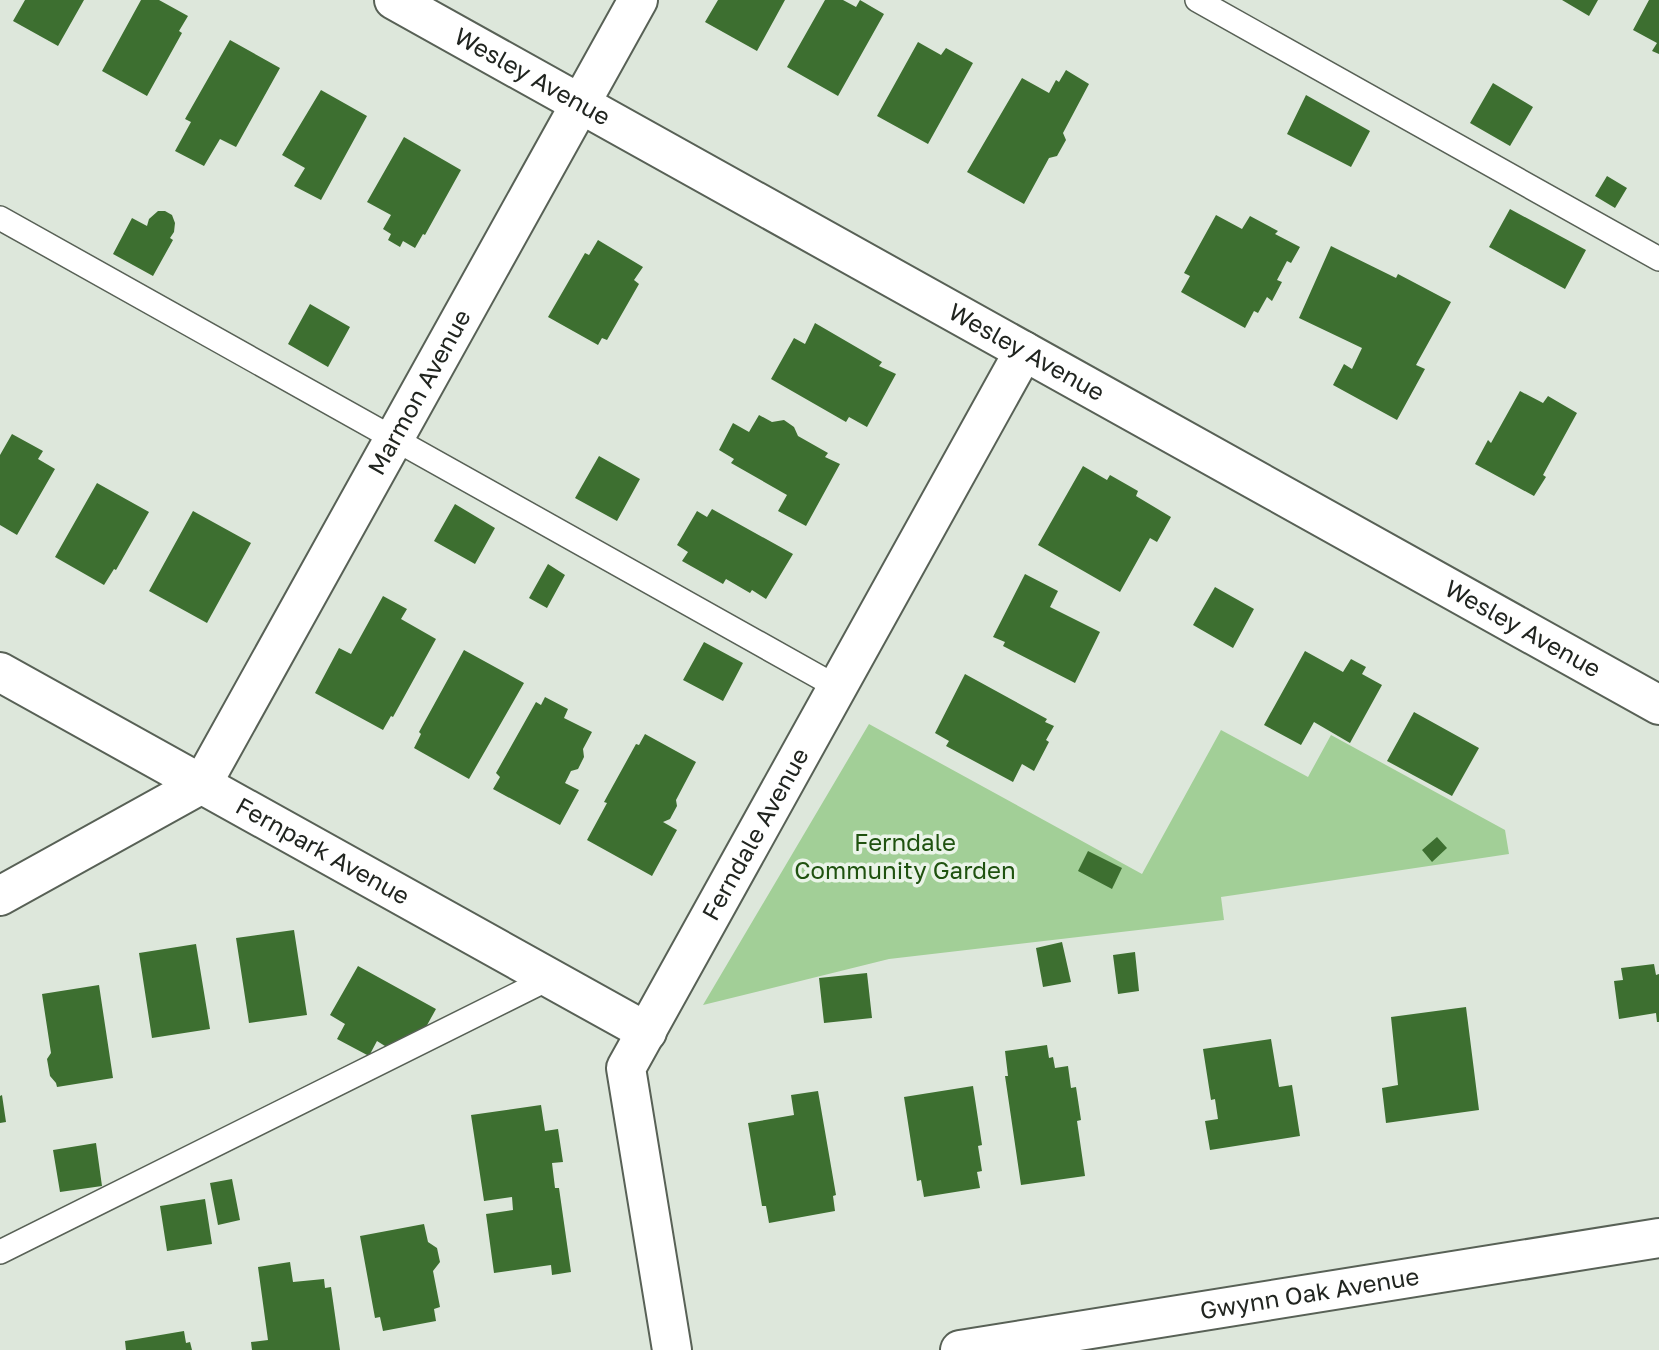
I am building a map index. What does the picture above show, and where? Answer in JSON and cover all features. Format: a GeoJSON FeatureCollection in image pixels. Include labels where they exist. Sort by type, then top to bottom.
{"type":"FeatureCollection","features":[{"type":"Feature","properties":{"kind":"street","name":"Wesley Avenue"},"geometry":{"type":"LineString","coordinates":[[394,0],[1659,705]]}},
{"type":"Feature","properties":{"kind":"street","name":"Marmon Avenue"},"geometry":{"type":"LineString","coordinates":[[202,784],[638,0]]}},
{"type":"Feature","properties":{"kind":"street","name":"Ferndale Avenue"},"geometry":{"type":"LineString","coordinates":[[672,1350],[626,1068],[1024,351]]}},
{"type":"Feature","properties":{"kind":"street","name":"Fernpark Avenue"},"geometry":{"type":"LineString","coordinates":[[0,672],[647,1032]]}},
{"type":"Feature","properties":{"kind":"street"},"geometry":{"type":"LineString","coordinates":[[0,896],[202,784]]}},
{"type":"Feature","properties":{"kind":"street","name":"Gwynn Oak Avenue"},"geometry":{"type":"LineString","coordinates":[[960,1350],[1659,1238]]}},
{"type":"Feature","properties":{"kind":"lane"},"geometry":{"type":"LineString","coordinates":[[1197,0],[1659,259]]}},
{"type":"Feature","properties":{"kind":"lane"},"geometry":{"type":"LineString","coordinates":[[0,218],[837,687]]}},
{"type":"Feature","properties":{"kind":"lane"},"geometry":{"type":"LineString","coordinates":[[0,1252],[550,978]]}},
{"type":"Feature","properties":{"kind":"green space","name":"Ferndale Community Garden"},"geometry":{"type":"Polygon","coordinates":[[[869,724],[1142,874],[1221,730],[1308,777],[1331,735],[1505,830],[1509,854],[1221,897],[1224,920],[889,959],[703,1005],[869,724]]]}},
{"type":"Feature","properties":{"kind":"building"},"geometry":{"type":"Polygon","coordinates":[[[25,0],[84,0],[58,46],[13,21],[25,0]]]}},
{"type":"Feature","properties":{"kind":"building"},"geometry":{"type":"Polygon","coordinates":[[[141,0],[159,0],[188,16],[179,31],[182,33],[147,96],[102,71],[141,0]]]}},
{"type":"Feature","properties":{"kind":"building"},"geometry":{"type":"Polygon","coordinates":[[[718,0],[785,0],[757,51],[705,22],[718,0]]]}},
{"type":"Feature","properties":{"kind":"building"},"geometry":{"type":"Polygon","coordinates":[[[825,0],[843,0],[856,7],[860,0],[884,14],[838,96],[787,67],[825,0]]]}},
{"type":"Feature","properties":{"kind":"building"},"geometry":{"type":"Polygon","coordinates":[[[1562,0],[1598,0],[1589,16],[1562,0]]]}},
{"type":"Feature","properties":{"kind":"building"},"geometry":{"type":"Polygon","coordinates":[[[1649,0],[1659,0],[1659,54],[1652,51],[1657,43],[1633,30],[1649,0]]]}},
{"type":"Feature","properties":{"kind":"building"},"geometry":{"type":"Polygon","coordinates":[[[230,40],[280,68],[236,147],[220,139],[204,166],[175,151],[191,122],[185,119],[230,40]]]}},
{"type":"Feature","properties":{"kind":"building"},"geometry":{"type":"Polygon","coordinates":[[[918,42],[941,55],[946,48],[973,63],[928,144],[877,116],[918,42]]]}},
{"type":"Feature","properties":{"kind":"building"},"geometry":{"type":"Polygon","coordinates":[[[1066,70],[1089,84],[1063,133],[1066,140],[1057,156],[1049,158],[1024,204],[967,172],[1022,78],[1049,93],[1066,70]]]}},
{"type":"Feature","properties":{"kind":"building"},"geometry":{"type":"Polygon","coordinates":[[[1493,83],[1533,107],[1510,146],[1470,123],[1493,83]]]}},
{"type":"Feature","properties":{"kind":"building"},"geometry":{"type":"Polygon","coordinates":[[[321,90],[367,116],[321,200],[294,186],[305,168],[282,155],[321,90]]]}},
{"type":"Feature","properties":{"kind":"building"},"geometry":{"type":"Polygon","coordinates":[[[1306,95],[1370,131],[1351,167],[1287,134],[1306,95]]]}},
{"type":"Feature","properties":{"kind":"building"},"geometry":{"type":"Polygon","coordinates":[[[404,137],[461,170],[415,248],[403,241],[400,247],[388,240],[391,234],[383,229],[391,215],[367,202],[404,137]]]}},
{"type":"Feature","properties":{"kind":"building"},"geometry":{"type":"Polygon","coordinates":[[[1607,176],[1627,188],[1615,208],[1595,196],[1607,176]]]}},
{"type":"Feature","properties":{"kind":"building"},"geometry":{"type":"Polygon","coordinates":[[[1510,209],[1586,250],[1565,289],[1489,247],[1510,209]]]}},
{"type":"Feature","properties":{"kind":"building"},"geometry":{"type":"Polygon","coordinates":[[[158,211],[172,215],[175,223],[170,238],[173,240],[153,276],[113,254],[132,218],[147,226],[149,219],[158,211]]]}},
{"type":"Feature","properties":{"kind":"building"},"geometry":{"type":"Polygon","coordinates":[[[1216,215],[1242,229],[1250,216],[1278,231],[1275,234],[1300,247],[1291,263],[1287,261],[1277,280],[1282,282],[1272,301],[1267,297],[1258,313],[1254,311],[1245,328],[1181,292],[1190,276],[1184,273],[1216,215]]]}},
{"type":"Feature","properties":{"kind":"building"},"geometry":{"type":"Polygon","coordinates":[[[598,240],[643,267],[634,280],[639,284],[607,340],[602,338],[598,345],[548,317],[585,253],[589,255],[598,240]]]}},
{"type":"Feature","properties":{"kind":"building"},"geometry":{"type":"Polygon","coordinates":[[[1331,246],[1396,278],[1398,274],[1451,302],[1416,365],[1425,369],[1397,420],[1333,385],[1344,364],[1352,369],[1362,348],[1299,318],[1331,246]]]}},
{"type":"Feature","properties":{"kind":"building"},"geometry":{"type":"Polygon","coordinates":[[[310,304],[350,327],[328,367],[288,344],[310,304]]]}},
{"type":"Feature","properties":{"kind":"building"},"geometry":{"type":"Polygon","coordinates":[[[815,323],[882,362],[879,366],[896,374],[867,427],[849,417],[846,422],[771,379],[794,338],[805,344],[815,323]]]}},
{"type":"Feature","properties":{"kind":"building"},"geometry":{"type":"Polygon","coordinates":[[[1520,391],[1543,403],[1548,396],[1577,413],[1534,496],[1475,464],[1488,440],[1491,443],[1520,391]]]}},
{"type":"Feature","properties":{"kind":"building"},"geometry":{"type":"Polygon","coordinates":[[[759,415],[772,422],[784,420],[794,427],[798,436],[828,453],[825,457],[840,464],[806,526],[778,511],[787,495],[731,463],[734,459],[719,450],[733,423],[749,432],[759,415]]]}},
{"type":"Feature","properties":{"kind":"building"},"geometry":{"type":"Polygon","coordinates":[[[12,434],[43,451],[38,459],[55,469],[17,535],[0,525],[0,455],[12,434]]]}},
{"type":"Feature","properties":{"kind":"building"},"geometry":{"type":"Polygon","coordinates":[[[599,456],[640,479],[617,521],[575,498],[599,456]]]}},
{"type":"Feature","properties":{"kind":"building"},"geometry":{"type":"Polygon","coordinates":[[[1083,466],[1107,480],[1110,475],[1138,491],[1136,496],[1171,517],[1157,542],[1150,538],[1120,592],[1038,545],[1083,466]]]}},
{"type":"Feature","properties":{"kind":"building"},"geometry":{"type":"Polygon","coordinates":[[[97,483],[149,512],[116,570],[114,569],[104,585],[55,557],[97,483]]]}},
{"type":"Feature","properties":{"kind":"building"},"geometry":{"type":"Polygon","coordinates":[[[455,504],[495,528],[475,564],[434,541],[455,504]]]}},
{"type":"Feature","properties":{"kind":"building"},"geometry":{"type":"Polygon","coordinates":[[[712,509],[793,554],[766,599],[726,579],[723,584],[682,561],[688,552],[677,545],[697,511],[707,517],[712,509]]]}},
{"type":"Feature","properties":{"kind":"building"},"geometry":{"type":"Polygon","coordinates":[[[193,511],[251,543],[207,623],[149,591],[193,511]]]}},
{"type":"Feature","properties":{"kind":"building"},"geometry":{"type":"Polygon","coordinates":[[[548,564],[565,575],[547,608],[529,598],[548,564]]]}},
{"type":"Feature","properties":{"kind":"building"},"geometry":{"type":"Polygon","coordinates":[[[1025,574],[1058,591],[1050,607],[1100,632],[1075,683],[1003,646],[1005,642],[993,637],[1025,574]]]}},
{"type":"Feature","properties":{"kind":"building"},"geometry":{"type":"Polygon","coordinates":[[[1215,587],[1254,609],[1233,648],[1193,625],[1215,587]]]}},
{"type":"Feature","properties":{"kind":"building"},"geometry":{"type":"Polygon","coordinates":[[[383,596],[407,609],[401,619],[436,639],[383,730],[315,693],[339,648],[351,654],[383,596]]]}},
{"type":"Feature","properties":{"kind":"building"},"geometry":{"type":"Polygon","coordinates":[[[704,642],[743,663],[723,701],[683,680],[704,642]]]}},
{"type":"Feature","properties":{"kind":"building"},"geometry":{"type":"Polygon","coordinates":[[[464,650],[524,683],[469,779],[414,748],[421,734],[419,732],[464,650]]]}},
{"type":"Feature","properties":{"kind":"building"},"geometry":{"type":"Polygon","coordinates":[[[1305,651],[1343,672],[1351,659],[1366,667],[1362,674],[1382,685],[1350,743],[1314,722],[1301,745],[1264,725],[1305,651]]]}},
{"type":"Feature","properties":{"kind":"building"},"geometry":{"type":"Polygon","coordinates":[[[965,674],[1047,719],[1045,722],[1054,726],[1034,771],[1022,764],[1013,782],[946,746],[949,741],[935,733],[965,674]]]}},
{"type":"Feature","properties":{"kind":"building"},"geometry":{"type":"Polygon","coordinates":[[[545,697],[568,709],[564,718],[592,732],[583,749],[584,757],[578,769],[571,771],[565,783],[579,790],[560,825],[493,789],[500,777],[496,773],[536,702],[541,705],[545,697]]]}},
{"type":"Feature","properties":{"kind":"building"},"geometry":{"type":"Polygon","coordinates":[[[1414,712],[1479,748],[1452,796],[1387,761],[1414,712]]]}},
{"type":"Feature","properties":{"kind":"building"},"geometry":{"type":"Polygon","coordinates":[[[645,734],[696,762],[676,800],[677,806],[670,819],[663,822],[677,830],[652,876],[587,840],[607,803],[604,802],[636,744],[639,745],[645,734]]]}},
{"type":"Feature","properties":{"kind":"building"},"geometry":{"type":"Polygon","coordinates":[[[1437,837],[1447,848],[1432,862],[1422,850],[1437,837]]]}},
{"type":"Feature","properties":{"kind":"building"},"geometry":{"type":"Polygon","coordinates":[[[1088,851],[1122,868],[1112,889],[1078,871],[1088,851]]]}},
{"type":"Feature","properties":{"kind":"building"},"geometry":{"type":"Polygon","coordinates":[[[294,930],[307,1015],[249,1023],[236,938],[294,930]]]}},
{"type":"Feature","properties":{"kind":"building"},"geometry":{"type":"Polygon","coordinates":[[[1062,942],[1071,982],[1043,987],[1036,948],[1062,942]]]}},
{"type":"Feature","properties":{"kind":"building"},"geometry":{"type":"Polygon","coordinates":[[[196,944],[210,1029],[152,1038],[139,953],[196,944]]]}},
{"type":"Feature","properties":{"kind":"building"},"geometry":{"type":"Polygon","coordinates":[[[1135,952],[1139,991],[1118,994],[1113,955],[1135,952]]]}},
{"type":"Feature","properties":{"kind":"building"},"geometry":{"type":"Polygon","coordinates":[[[1654,964],[1656,975],[1659,974],[1659,1022],[1656,1013],[1619,1019],[1614,981],[1623,980],[1621,968],[1654,964]]]}},
{"type":"Feature","properties":{"kind":"building"},"geometry":{"type":"Polygon","coordinates":[[[358,966],[436,1009],[421,1036],[393,1051],[377,1041],[369,1056],[337,1039],[345,1024],[330,1015],[358,966]]]}},
{"type":"Feature","properties":{"kind":"building"},"geometry":{"type":"Polygon","coordinates":[[[867,973],[872,1018],[824,1023],[819,978],[867,973]]]}},
{"type":"Feature","properties":{"kind":"building"},"geometry":{"type":"Polygon","coordinates":[[[99,985],[113,1078],[57,1087],[50,1076],[47,1059],[51,1053],[42,994],[99,985]]]}},
{"type":"Feature","properties":{"kind":"building"},"geometry":{"type":"Polygon","coordinates":[[[1466,1007],[1479,1110],[1386,1123],[1382,1088],[1398,1085],[1391,1017],[1466,1007]]]}},
{"type":"Feature","properties":{"kind":"building"},"geometry":{"type":"Polygon","coordinates":[[[1271,1039],[1279,1087],[1292,1085],[1300,1136],[1210,1150],[1205,1121],[1218,1119],[1215,1099],[1211,1100],[1203,1049],[1271,1039]]]}},
{"type":"Feature","properties":{"kind":"building"},"geometry":{"type":"Polygon","coordinates":[[[1047,1045],[1049,1058],[1053,1057],[1055,1068],[1068,1066],[1071,1088],[1076,1087],[1081,1120],[1077,1121],[1085,1176],[1021,1185],[1005,1076],[1008,1076],[1005,1051],[1047,1045]]]}},
{"type":"Feature","properties":{"kind":"building"},"geometry":{"type":"Polygon","coordinates":[[[973,1086],[982,1145],[978,1146],[982,1171],[977,1172],[980,1188],[924,1197],[921,1180],[917,1181],[904,1097],[973,1086]]]}},
{"type":"Feature","properties":{"kind":"building"},"geometry":{"type":"Polygon","coordinates":[[[818,1091],[836,1195],[833,1196],[835,1211],[769,1223],[766,1206],[762,1206],[748,1123],[794,1115],[791,1095],[818,1091]]]}},
{"type":"Feature","properties":{"kind":"building"},"geometry":{"type":"Polygon","coordinates":[[[2,1095],[6,1122],[0,1123],[0,1096],[2,1095]]]}},
{"type":"Feature","properties":{"kind":"building"},"geometry":{"type":"Polygon","coordinates":[[[541,1105],[545,1131],[558,1129],[563,1162],[552,1163],[555,1188],[559,1188],[571,1272],[552,1275],[551,1265],[494,1273],[486,1214],[513,1210],[512,1197],[484,1201],[471,1115],[541,1105]]]}},
{"type":"Feature","properties":{"kind":"building"},"geometry":{"type":"Polygon","coordinates":[[[96,1143],[102,1186],[60,1192],[53,1150],[96,1143]]]}},
{"type":"Feature","properties":{"kind":"building"},"geometry":{"type":"Polygon","coordinates":[[[232,1179],[240,1220],[218,1225],[210,1183],[232,1179]]]}},
{"type":"Feature","properties":{"kind":"building"},"geometry":{"type":"Polygon","coordinates":[[[205,1199],[212,1244],[167,1251],[160,1206],[205,1199]]]}},
{"type":"Feature","properties":{"kind":"building"},"geometry":{"type":"Polygon","coordinates":[[[424,1224],[428,1242],[437,1248],[440,1262],[433,1271],[440,1307],[434,1309],[436,1321],[383,1331],[380,1317],[375,1318],[360,1236],[424,1224]]]}},
{"type":"Feature","properties":{"kind":"building"},"geometry":{"type":"Polygon","coordinates":[[[290,1262],[293,1282],[324,1279],[325,1288],[331,1287],[340,1350],[252,1350],[251,1342],[268,1340],[258,1267],[290,1262]]]}},
{"type":"Feature","properties":{"kind":"building"},"geometry":{"type":"Polygon","coordinates":[[[184,1331],[186,1343],[190,1342],[192,1350],[126,1350],[125,1341],[184,1331]]]}}]}
